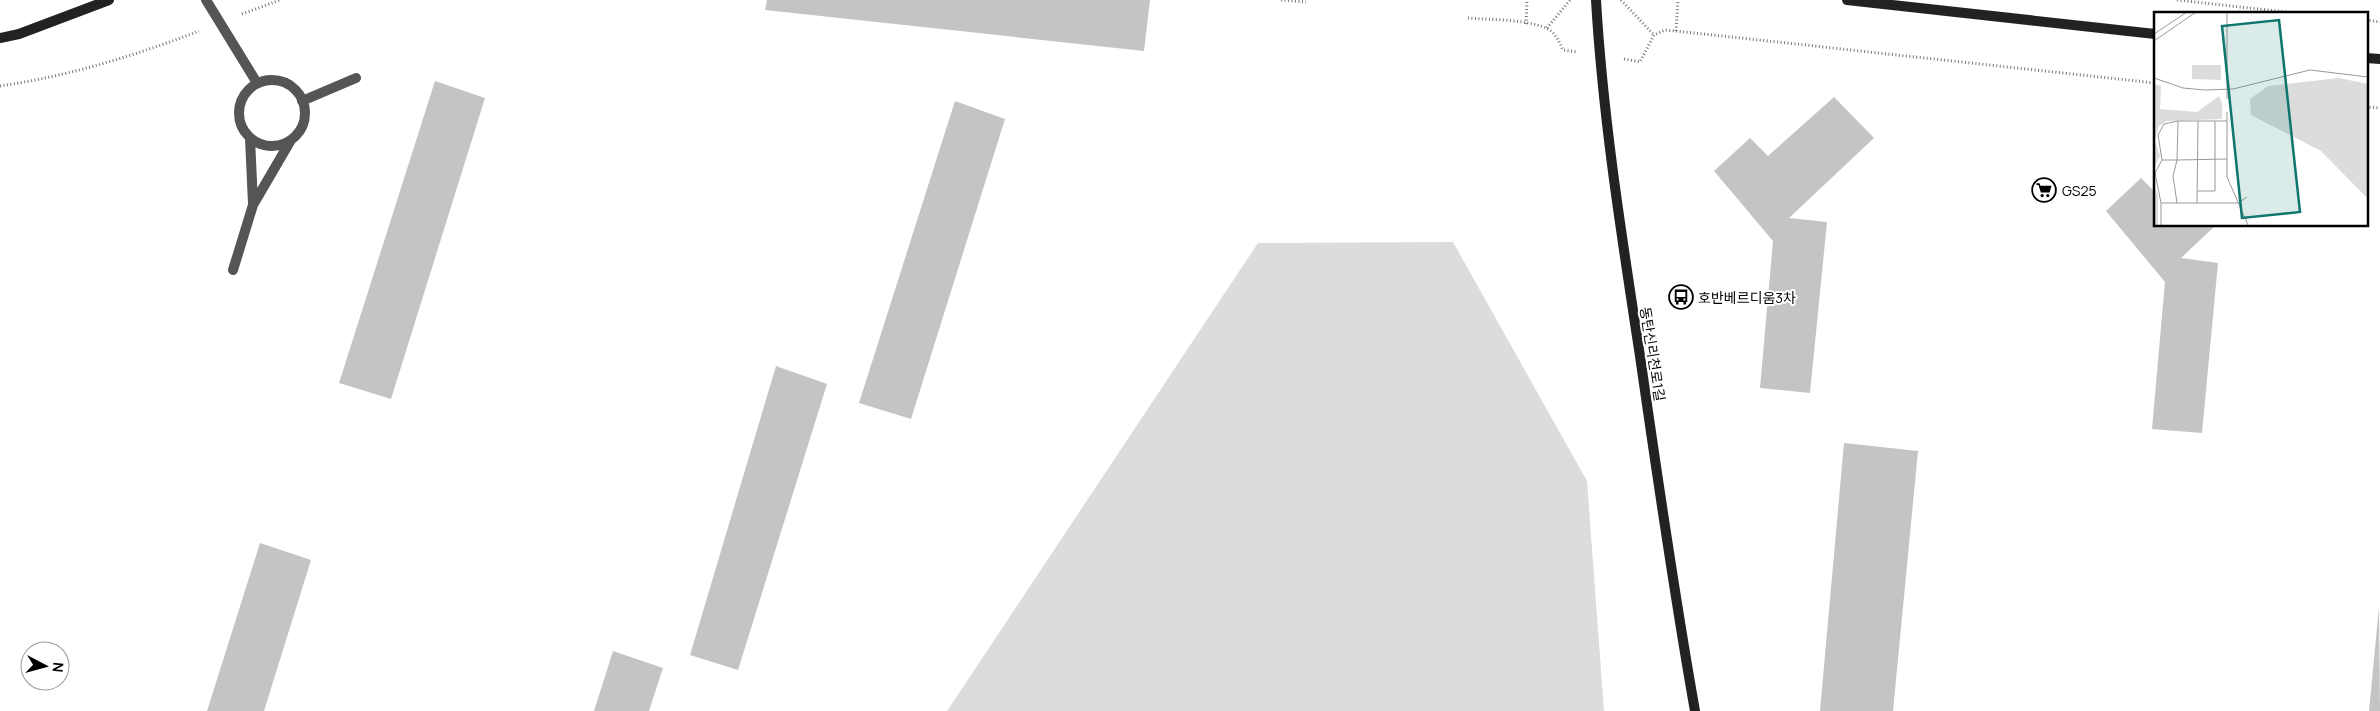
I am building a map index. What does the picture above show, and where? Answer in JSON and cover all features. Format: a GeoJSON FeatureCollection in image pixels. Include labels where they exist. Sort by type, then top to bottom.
{"type":"FeatureCollection","features":[{"type":"Feature","properties":{"kind":"street"},"geometry":{"type":"LineString","coordinates":[[0,38],[19,34],[109,0]]}},
{"type":"Feature","properties":{"kind":"street"},"geometry":{"type":"LineString","coordinates":[[206,0],[257,84]]}},
{"type":"Feature","properties":{"kind":"street","name":"동탄신리천로1길"},"geometry":{"type":"LineString","coordinates":[[1596,0],[1599,55],[1612,170],[1681,632],[1695,711]]}},
{"type":"Feature","properties":{"kind":"street"},"geometry":{"type":"LineString","coordinates":[[1847,0],[2154,34]]}},
{"type":"Feature","properties":{"kind":"street"},"geometry":{"type":"LineString","coordinates":[[302,101],[356,78]]}},
{"type":"Feature","properties":{"kind":"street"},"geometry":{"type":"LineString","coordinates":[[233,270],[253,205],[291,140],[298,133],[303,123],[305,112],[297,92],[289,85],[268,80],[257,84],[242,99],[239,109],[244,130],[250,138],[260,144],[270,146],[281,145],[291,140]]}},
{"type":"Feature","properties":{"kind":"street"},"geometry":{"type":"LineString","coordinates":[[250,138],[253,205]]}},
{"type":"Feature","properties":{"kind":"path"},"geometry":{"type":"LineString","coordinates":[[0,86],[66,74],[138,54],[280,0]]}},
{"type":"Feature","properties":{"kind":"path"},"geometry":{"type":"LineString","coordinates":[[1281,0],[1306,2]]}},
{"type":"Feature","properties":{"kind":"path"},"geometry":{"type":"LineString","coordinates":[[1526,24],[1527,0]]}},
{"type":"Feature","properties":{"kind":"path"},"geometry":{"type":"LineString","coordinates":[[1547,28],[1570,0]]}},
{"type":"Feature","properties":{"kind":"path"},"geometry":{"type":"LineString","coordinates":[[1621,0],[1654,35]]}},
{"type":"Feature","properties":{"kind":"path"},"geometry":{"type":"LineString","coordinates":[[1676,30],[1678,0]]}},
{"type":"Feature","properties":{"kind":"path"},"geometry":{"type":"LineString","coordinates":[[2178,0],[2286,12]]}},
{"type":"Feature","properties":{"kind":"path"},"geometry":{"type":"LineString","coordinates":[[1468,18],[1547,28],[1555,35],[1562,50]]}},
{"type":"Feature","properties":{"kind":"path"},"geometry":{"type":"LineString","coordinates":[[1640,62],[1654,35],[1665,30],[1676,30],[2154,84]]}},
{"type":"Feature","properties":{"kind":"shaded area"},"geometry":{"type":"Polygon","coordinates":[[[1453,242],[1587,481],[1604,711],[947,711],[1258,243],[1453,242]]]}},
{"type":"Feature","properties":{"kind":"building"},"geometry":{"type":"Polygon","coordinates":[[[767,0],[1150,0],[1144,51],[765,10],[767,0]]]}},
{"type":"Feature","properties":{"kind":"building"},"geometry":{"type":"Polygon","coordinates":[[[435,81],[485,98],[391,399],[339,383],[435,81]]]}},
{"type":"Feature","properties":{"kind":"building"},"geometry":{"type":"Polygon","coordinates":[[[1834,97],[1874,138],[1789,218],[1827,222],[1810,393],[1760,388],[1773,241],[1714,171],[1750,138],[1768,156],[1834,97]]]}},
{"type":"Feature","properties":{"kind":"building"},"geometry":{"type":"Polygon","coordinates":[[[955,101],[1005,119],[911,419],[859,403],[955,101]]]}},
{"type":"Feature","properties":{"kind":"building"},"geometry":{"type":"Polygon","coordinates":[[[2141,178],[2154,191],[2154,226],[2215,226],[2181,258],[2218,263],[2202,433],[2152,429],[2165,282],[2106,211],[2141,178]]]}},
{"type":"Feature","properties":{"kind":"building"},"geometry":{"type":"Polygon","coordinates":[[[776,366],[827,384],[738,670],[690,655],[776,366]]]}},
{"type":"Feature","properties":{"kind":"building"},"geometry":{"type":"Polygon","coordinates":[[[1844,443],[1918,451],[1893,711],[1820,711],[1844,443]]]}},
{"type":"Feature","properties":{"kind":"building"},"geometry":{"type":"Polygon","coordinates":[[[260,543],[311,560],[264,711],[207,711],[260,543]]]}},
{"type":"Feature","properties":{"kind":"building"},"geometry":{"type":"Polygon","coordinates":[[[2379,607],[2380,711],[2369,711],[2379,607]]]}},
{"type":"Feature","properties":{"kind":"building"},"geometry":{"type":"Polygon","coordinates":[[[613,651],[663,668],[649,711],[594,711],[613,651]]]}},
{"type":"Feature","properties":{"kind":"place","name":"GS25"},"geometry":{"type":"Point","coordinates":[2044,190]}},
{"type":"Feature","properties":{"kind":"place","name":"호반베르디움3차"},"geometry":{"type":"Point","coordinates":[1681,297]}}]}
